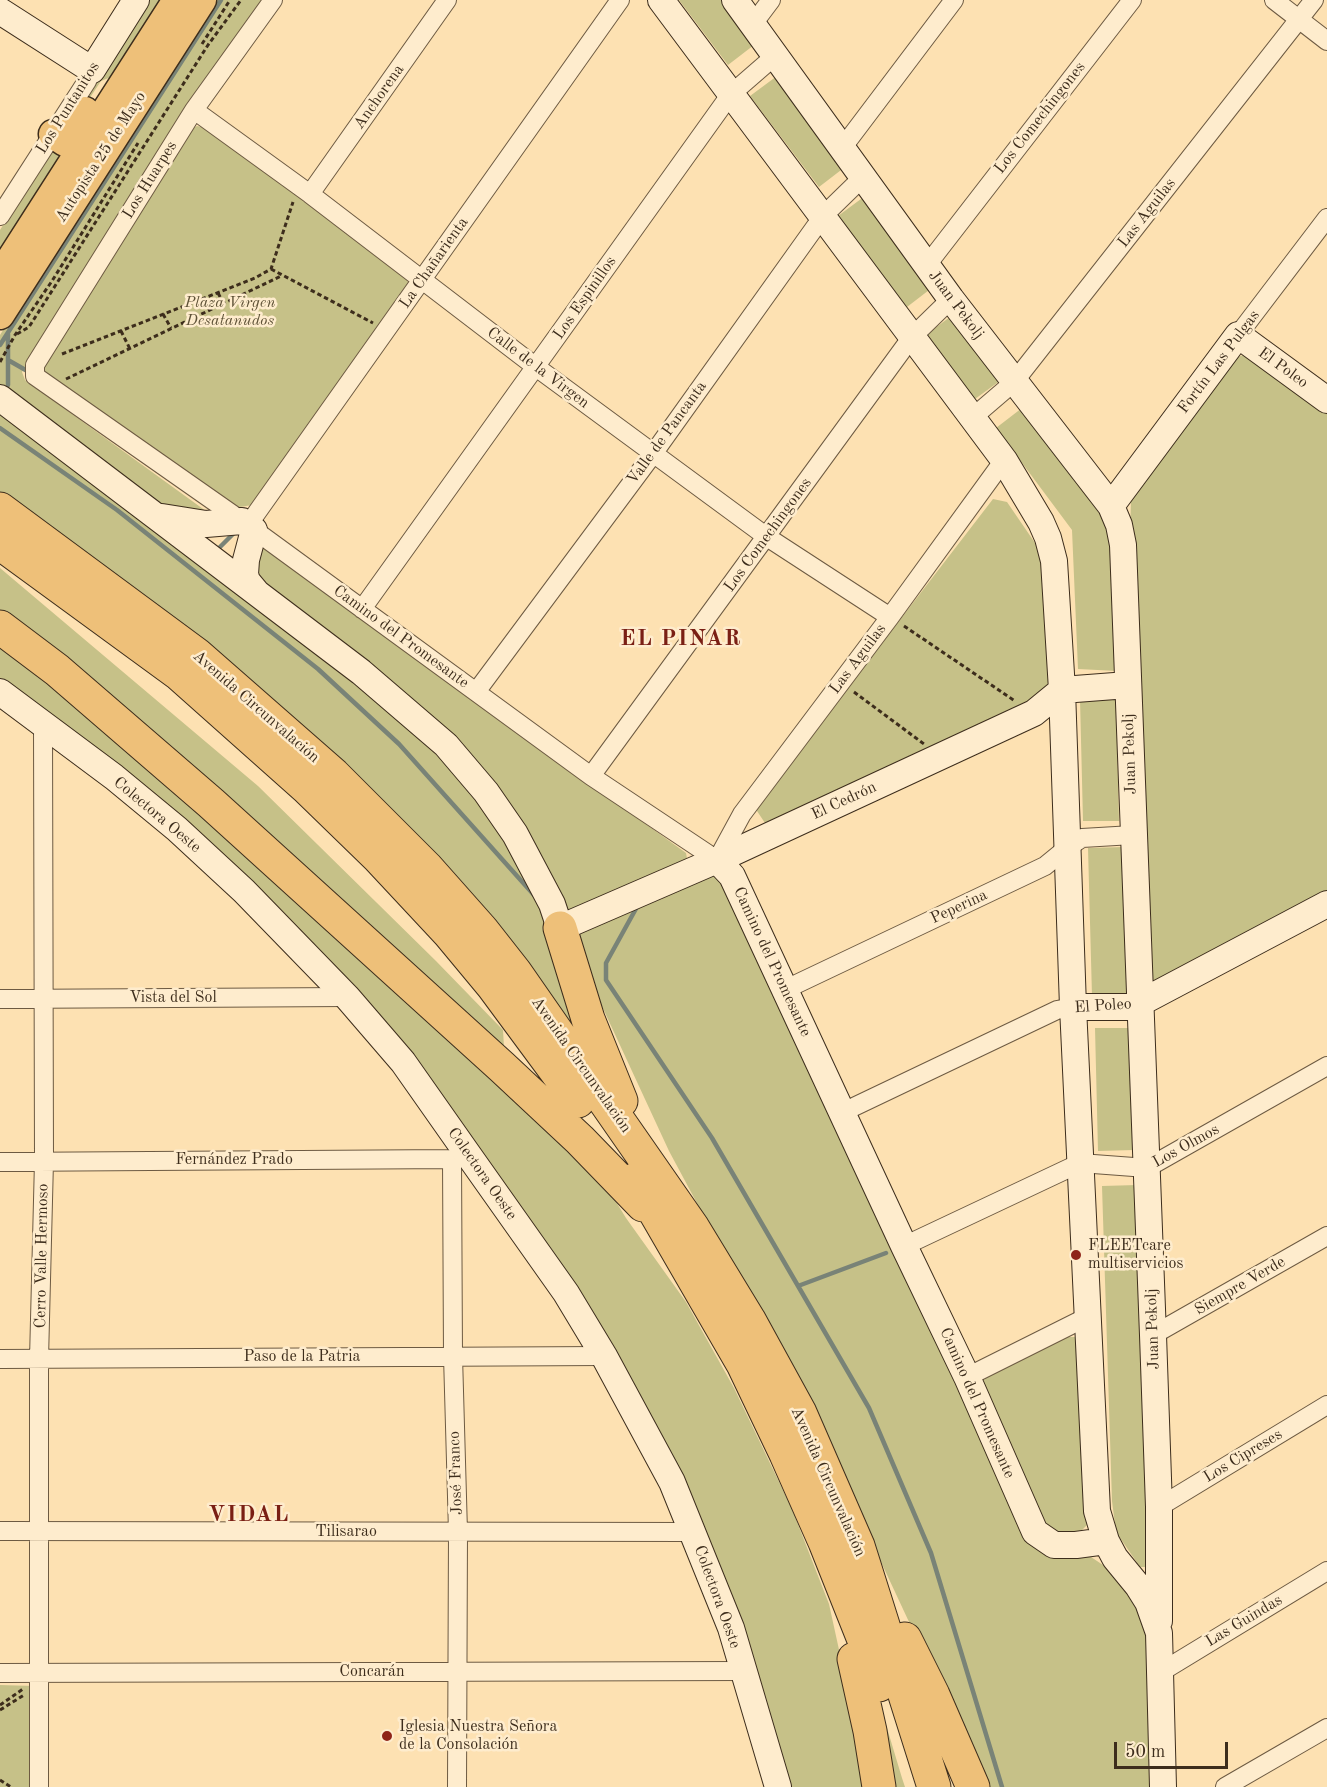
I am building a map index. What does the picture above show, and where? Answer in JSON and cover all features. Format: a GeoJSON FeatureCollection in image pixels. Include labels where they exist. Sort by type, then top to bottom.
{"type":"FeatureCollection","features":[{"type":"Feature","properties":{"kind":"highway","name":"Avenida Circunvalación"},"geometry":{"type":"LineString","coordinates":[[0,509],[196,654],[334,774],[427,867],[515,972],[679,1229],[786,1454],[845,1553],[934,1787]]}},
{"type":"Feature","properties":{"kind":"highway","name":"Avenida Circunvalación"},"geometry":{"type":"LineString","coordinates":[[0,543],[179,674],[307,788],[379,858],[449,933],[493,986],[679,1229]]}},
{"type":"Feature","properties":{"kind":"highway"},"geometry":{"type":"LineString","coordinates":[[0,627],[57,670],[229,819],[572,1132],[635,1197],[679,1229]]}},
{"type":"Feature","properties":{"kind":"highway"},"geometry":{"type":"LineString","coordinates":[[560,928],[588,1019],[609,1074],[679,1229]]}},
{"type":"Feature","properties":{"kind":"highway","name":"Avenida Circunvalación"},"geometry":{"type":"LineString","coordinates":[[845,1553],[870,1655],[911,1787]]}},
{"type":"Feature","properties":{"kind":"highway"},"geometry":{"type":"LineString","coordinates":[[845,1553],[879,1787]]}},
{"type":"Feature","properties":{"kind":"highway"},"geometry":{"type":"LineString","coordinates":[[845,1553],[933,1695],[974,1787]]}},
{"type":"Feature","properties":{"kind":"main road","name":"Autopista 25 de Mayo"},"geometry":{"type":"LineString","coordinates":[[0,276],[177,0]]}},
{"type":"Feature","properties":{"kind":"main road","name":"Autopista 25 de Mayo"},"geometry":{"type":"LineString","coordinates":[[9,330],[202,0]]}},
{"type":"Feature","properties":{"kind":"main road"},"geometry":{"type":"LineString","coordinates":[[53,134],[65,142],[98,92],[106,87],[123,83]]}},
{"type":"Feature","properties":{"kind":"street","name":"Los Puntanitos"},"geometry":{"type":"LineString","coordinates":[[0,216],[136,0]]}},
{"type":"Feature","properties":{"kind":"street","name":"Los Huarpes"},"geometry":{"type":"LineString","coordinates":[[34,365],[194,110],[273,0]]}},
{"type":"Feature","properties":{"kind":"street","name":"Anchorena"},"geometry":{"type":"LineString","coordinates":[[306,200],[447,0]]}},
{"type":"Feature","properties":{"kind":"street","name":"La Chañarienta"},"geometry":{"type":"LineString","coordinates":[[248,526],[620,0]]}},
{"type":"Feature","properties":{"kind":"street"},"geometry":{"type":"LineString","coordinates":[[661,0],[1004,460],[1048,538],[1053,561],[1062,690],[1066,848],[1097,1511],[1106,1541],[1115,1558],[1148,1602],[1159,1634],[1163,1787]]}},
{"type":"Feature","properties":{"kind":"street","name":"Juan Pekolj"},"geometry":{"type":"LineString","coordinates":[[735,0],[951,299],[1111,506],[1119,525],[1123,545],[1154,1335],[1159,1507],[1159,1634]]}},
{"type":"Feature","properties":{"kind":"street"},"geometry":{"type":"LineString","coordinates":[[753,24],[771,0]]}},
{"type":"Feature","properties":{"kind":"street"},"geometry":{"type":"LineString","coordinates":[[843,147],[954,0]]}},
{"type":"Feature","properties":{"kind":"street","name":"Los Comechingones"},"geometry":{"type":"LineString","coordinates":[[927,265],[1132,0]]}},
{"type":"Feature","properties":{"kind":"street"},"geometry":{"type":"LineString","coordinates":[[1274,0],[1327,41]]}},
{"type":"Feature","properties":{"kind":"street","name":"Las Aguilas"},"geometry":{"type":"LineString","coordinates":[[972,418],[1014,382],[1314,0]]}},
{"type":"Feature","properties":{"kind":"street"},"geometry":{"type":"LineString","coordinates":[[0,11],[92,70]]}},
{"type":"Feature","properties":{"kind":"street","name":"Los Espinillos"},"geometry":{"type":"LineString","coordinates":[[362,609],[730,95],[776,55]]}},
{"type":"Feature","properties":{"kind":"street","name":"Calle de la Virgen"},"geometry":{"type":"LineString","coordinates":[[194,110],[306,200],[422,280],[653,454],[767,537],[890,617]]}},
{"type":"Feature","properties":{"kind":"street","name":"Valle de Pancanta"},"geometry":{"type":"LineString","coordinates":[[476,692],[653,454],[823,216],[862,178]]}},
{"type":"Feature","properties":{"kind":"street","name":"Fortín Las Pulgas"},"geometry":{"type":"LineString","coordinates":[[1111,506],[1327,218]]}},
{"type":"Feature","properties":{"kind":"street","name":"Los Comechingones"},"geometry":{"type":"LineString","coordinates":[[591,776],[911,338],[951,299]]}},
{"type":"Feature","properties":{"kind":"street","name":"El Poleo"},"geometry":{"type":"LineString","coordinates":[[1238,336],[1327,400]]}},
{"type":"Feature","properties":{"kind":"street","name":"Camino del Promesante"},"geometry":{"type":"LineString","coordinates":[[34,365],[35,376],[248,526],[591,776],[717,860],[732,876],[903,1246],[967,1377],[1035,1532],[1054,1545],[1106,1541]]}},
{"type":"Feature","properties":{"kind":"street"},"geometry":{"type":"LineString","coordinates":[[0,398],[361,672],[446,745],[486,792],[515,834],[552,904],[560,928]]}},
{"type":"Feature","properties":{"kind":"street","name":"Las Aguilas"},"geometry":{"type":"LineString","coordinates":[[717,860],[736,823],[1004,460]]}},
{"type":"Feature","properties":{"kind":"street"},"geometry":{"type":"LineString","coordinates":[[158,516],[206,524],[248,526],[245,574],[247,581],[257,593]]}},
{"type":"Feature","properties":{"kind":"street"},"geometry":{"type":"LineString","coordinates":[[1062,690],[1128,685]]}},
{"type":"Feature","properties":{"kind":"street","name":"El Cedrón"},"geometry":{"type":"LineString","coordinates":[[560,928],[717,860],[1034,713],[1062,690]]}},
{"type":"Feature","properties":{"kind":"street","name":"Colectora Oeste"},"geometry":{"type":"LineString","coordinates":[[0,692],[114,777],[177,829],[244,891],[346,997],[403,1062],[460,1156],[566,1293],[604,1356],[672,1482],[731,1628],[778,1787]]}},
{"type":"Feature","properties":{"kind":"street","name":"Cerro Valle Hermoso"},"geometry":{"type":"LineString","coordinates":[[39,1787],[39,1359],[44,1161],[43,725]]}},
{"type":"Feature","properties":{"kind":"street","name":"Peperina"},"geometry":{"type":"LineString","coordinates":[[784,990],[1045,866],[1082,838],[1133,836]]}},
{"type":"Feature","properties":{"kind":"street","name":"El Poleo"},"geometry":{"type":"LineString","coordinates":[[842,1113],[1057,1010],[1073,1007],[1129,1007],[1140,1004],[1326,908]]}},
{"type":"Feature","properties":{"kind":"street","name":"Vista del Sol"},"geometry":{"type":"LineString","coordinates":[[0,999],[346,997]]}},
{"type":"Feature","properties":{"kind":"street","name":"Los Olmos"},"geometry":{"type":"LineString","coordinates":[[903,1246],[1080,1163],[1147,1168],[1327,1066]]}},
{"type":"Feature","properties":{"kind":"street","name":"Fernández Prado"},"geometry":{"type":"LineString","coordinates":[[0,1162],[460,1156]]}},
{"type":"Feature","properties":{"kind":"street","name":"José Franco"},"geometry":{"type":"LineString","coordinates":[[457,1787],[458,1532],[453,1356],[460,1156]]}},
{"type":"Feature","properties":{"kind":"street","name":"Siempre Verde"},"geometry":{"type":"LineString","coordinates":[[1154,1335],[1327,1236]]}},
{"type":"Feature","properties":{"kind":"street"},"geometry":{"type":"LineString","coordinates":[[967,1377],[1087,1317]]}},
{"type":"Feature","properties":{"kind":"street","name":"Paso de la Patria"},"geometry":{"type":"LineString","coordinates":[[0,1359],[604,1356]]}},
{"type":"Feature","properties":{"kind":"street","name":"Los Cipreses"},"geometry":{"type":"LineString","coordinates":[[1159,1507],[1327,1405]]}},
{"type":"Feature","properties":{"kind":"street","name":"Tilisarao"},"geometry":{"type":"LineString","coordinates":[[0,1531],[693,1532]]}},
{"type":"Feature","properties":{"kind":"street","name":"Las Guindas"},"geometry":{"type":"LineString","coordinates":[[1161,1672],[1327,1571]]}},
{"type":"Feature","properties":{"kind":"street","name":"Concarán"},"geometry":{"type":"LineString","coordinates":[[0,1672],[40,1678],[458,1672],[743,1671]]}},
{"type":"Feature","properties":{"kind":"street"},"geometry":{"type":"LineString","coordinates":[[1226,1787],[1327,1728]]}},
{"type":"Feature","properties":{"kind":"path"},"geometry":{"type":"LineString","coordinates":[[196,52],[230,0]]}},
{"type":"Feature","properties":{"kind":"path"},"geometry":{"type":"LineString","coordinates":[[9,330],[29,327],[212,38],[241,0]]}},
{"type":"Feature","properties":{"kind":"path"},"geometry":{"type":"LineString","coordinates":[[0,362],[9,330],[70,253],[141,139]]}},
{"type":"Feature","properties":{"kind":"path"},"geometry":{"type":"LineString","coordinates":[[64,345],[57,355],[218,293],[271,269],[294,199],[306,200]]}},
{"type":"Feature","properties":{"kind":"path"},"geometry":{"type":"LineString","coordinates":[[271,269],[376,325]]}},
{"type":"Feature","properties":{"kind":"path"},"geometry":{"type":"LineString","coordinates":[[64,380],[281,276]]}},
{"type":"Feature","properties":{"kind":"path"},"geometry":{"type":"LineString","coordinates":[[218,293],[224,304]]}},
{"type":"Feature","properties":{"kind":"path"},"geometry":{"type":"LineString","coordinates":[[164,314],[171,329]]}},
{"type":"Feature","properties":{"kind":"path"},"geometry":{"type":"LineString","coordinates":[[121,331],[130,349]]}},
{"type":"Feature","properties":{"kind":"path"},"geometry":{"type":"LineString","coordinates":[[890,617],[1034,713]]}},
{"type":"Feature","properties":{"kind":"path"},"geometry":{"type":"LineString","coordinates":[[841,682],[941,757]]}},
{"type":"Feature","properties":{"kind":"path"},"geometry":{"type":"LineString","coordinates":[[0,1705],[40,1678]]}},
{"type":"Feature","properties":{"kind":"path"},"geometry":{"type":"LineString","coordinates":[[0,1710],[40,1678]]}},
{"type":"Feature","properties":{"kind":"path"},"geometry":{"type":"LineString","coordinates":[[0,1780],[11,1787]]}},
{"type":"Feature","properties":{"kind":"green space"},"geometry":{"type":"Polygon","coordinates":[[[146,0],[171,0],[126,71],[101,81],[68,131],[65,128],[146,0]]]}},
{"type":"Feature","properties":{"kind":"green space"},"geometry":{"type":"Polygon","coordinates":[[[213,0],[263,0],[188,108],[22,372],[25,380],[210,514],[170,515],[0,386],[0,335],[213,0]]]}},
{"type":"Feature","properties":{"kind":"green space"},"geometry":{"type":"Polygon","coordinates":[[[679,0],[721,0],[754,45],[728,65],[679,0]]]}},
{"type":"Feature","properties":{"kind":"green space"},"geometry":{"type":"Polygon","coordinates":[[[777,76],[845,167],[819,187],[750,96],[777,76]]]}},
{"type":"Feature","properties":{"kind":"green space","name":"Plaza Virgen Desatanudos"},"geometry":{"type":"Polygon","coordinates":[[[197,126],[206,128],[404,273],[408,282],[408,289],[252,505],[240,507],[227,505],[46,374],[43,369],[44,363],[190,130],[197,126]]]}},
{"type":"Feature","properties":{"kind":"green space"},"geometry":{"type":"Polygon","coordinates":[[[67,147],[0,269],[0,230],[44,160],[54,149],[67,147]]]}},
{"type":"Feature","properties":{"kind":"green space"},"geometry":{"type":"Polygon","coordinates":[[[865,196],[933,287],[907,307],[838,216],[865,196]]]}},
{"type":"Feature","properties":{"kind":"green space"},"geometry":{"type":"Polygon","coordinates":[[[954,314],[1001,380],[975,399],[927,334],[954,314]]]}},
{"type":"Feature","properties":{"kind":"green space"},"geometry":{"type":"Polygon","coordinates":[[[1253,355],[1327,412],[1327,892],[1150,988],[1130,537],[1131,499],[1236,358],[1253,355]]]}},
{"type":"Feature","properties":{"kind":"green space"},"geometry":{"type":"Polygon","coordinates":[[[1022,408],[1111,526],[1117,671],[1078,669],[1072,530],[996,428],[1022,408]]]}},
{"type":"Feature","properties":{"kind":"green space"},"geometry":{"type":"Polygon","coordinates":[[[0,409],[438,747],[514,850],[554,943],[618,1111],[0,493],[0,409]]]}},
{"type":"Feature","properties":{"kind":"green space"},"geometry":{"type":"Polygon","coordinates":[[[993,499],[1007,502],[1046,559],[1051,691],[767,826],[755,808],[993,499]]]}},
{"type":"Feature","properties":{"kind":"green space"},"geometry":{"type":"Polygon","coordinates":[[[262,548],[269,549],[686,853],[688,864],[569,911],[559,902],[529,833],[493,780],[447,728],[254,580],[252,556],[262,548]]]}},
{"type":"Feature","properties":{"kind":"green space"},"geometry":{"type":"Polygon","coordinates":[[[0,568],[258,786],[503,1030],[504,1047],[42,642],[0,611],[0,568]]]}},
{"type":"Feature","properties":{"kind":"green space"},"geometry":{"type":"Polygon","coordinates":[[[0,643],[278,878],[605,1184],[626,1218],[686,1302],[734,1388],[792,1509],[829,1604],[857,1732],[865,1787],[789,1787],[766,1698],[731,1606],[589,1311],[507,1188],[417,1066],[78,734],[0,679],[0,643]]]}},
{"type":"Feature","properties":{"kind":"green space"},"geometry":{"type":"Polygon","coordinates":[[[1116,698],[1119,821],[1083,821],[1080,699],[1116,698]]]}},
{"type":"Feature","properties":{"kind":"green space"},"geometry":{"type":"Polygon","coordinates":[[[1124,847],[1128,995],[1092,996],[1088,848],[1124,847]]]}},
{"type":"Feature","properties":{"kind":"green space"},"geometry":{"type":"Polygon","coordinates":[[[714,875],[721,878],[1051,1554],[1091,1557],[1109,1569],[1131,1592],[1146,1621],[1154,1787],[986,1787],[826,1444],[669,1151],[575,948],[575,934],[714,875]]]}},
{"type":"Feature","properties":{"kind":"green space"},"geometry":{"type":"Polygon","coordinates":[[[1095,1028],[1131,1028],[1134,1150],[1098,1151],[1095,1028]]]}},
{"type":"Feature","properties":{"kind":"green space"},"geometry":{"type":"Polygon","coordinates":[[[1137,1185],[1151,1567],[1140,1567],[1116,1532],[1112,1501],[1102,1186],[1137,1185]]]}},
{"type":"Feature","properties":{"kind":"green space"},"geometry":{"type":"Polygon","coordinates":[[[1068,1337],[1075,1337],[1081,1342],[1089,1510],[1087,1525],[1076,1536],[1048,1531],[983,1382],[987,1375],[1068,1337]]]}},
{"type":"Feature","properties":{"kind":"green space"},"geometry":{"type":"Polygon","coordinates":[[[0,1685],[34,1686],[33,1787],[0,1787],[0,1685]]]}},
{"type":"Feature","properties":{"kind":"green space"},"geometry":{"type":"Polygon","coordinates":[[[878,1698],[902,1778],[905,1787],[886,1787],[878,1698]]]}},
{"type":"Feature","properties":{"kind":"waterway"},"geometry":{"type":"LineString","coordinates":[[0,345],[221,0]]}},
{"type":"Feature","properties":{"kind":"waterway"},"geometry":{"type":"LineString","coordinates":[[8,334],[8,385]]}},
{"type":"Feature","properties":{"kind":"waterway"},"geometry":{"type":"LineString","coordinates":[[8,360],[29,372]]}},
{"type":"Feature","properties":{"kind":"waterway"},"geometry":{"type":"LineString","coordinates":[[0,428],[117,510],[318,669],[399,744],[534,895]]}},
{"type":"Feature","properties":{"kind":"waterway"},"geometry":{"type":"LineString","coordinates":[[217,550],[235,532]]}},
{"type":"Feature","properties":{"kind":"waterway"},"geometry":{"type":"LineString","coordinates":[[638,905],[606,963],[606,980],[712,1138],[869,1408],[931,1553],[1002,1787]]}},
{"type":"Feature","properties":{"kind":"waterway"},"geometry":{"type":"LineString","coordinates":[[798,1286],[886,1253]]}},
{"type":"Feature","properties":{"kind":"place","name":"FLEETcare multiservicios"},"geometry":{"type":"Point","coordinates":[1076,1255]}},
{"type":"Feature","properties":{"kind":"place","name":"Iglesia Nuestra Señora de la Consolación"},"geometry":{"type":"Point","coordinates":[387,1736]}},
{"type":"Feature","properties":{"kind":"district","name":"EL PINAR"},"geometry":{"type":"Point","coordinates":[681,639]}},
{"type":"Feature","properties":{"kind":"district","name":"VIDAL"},"geometry":{"type":"Point","coordinates":[249,1515]}}]}
